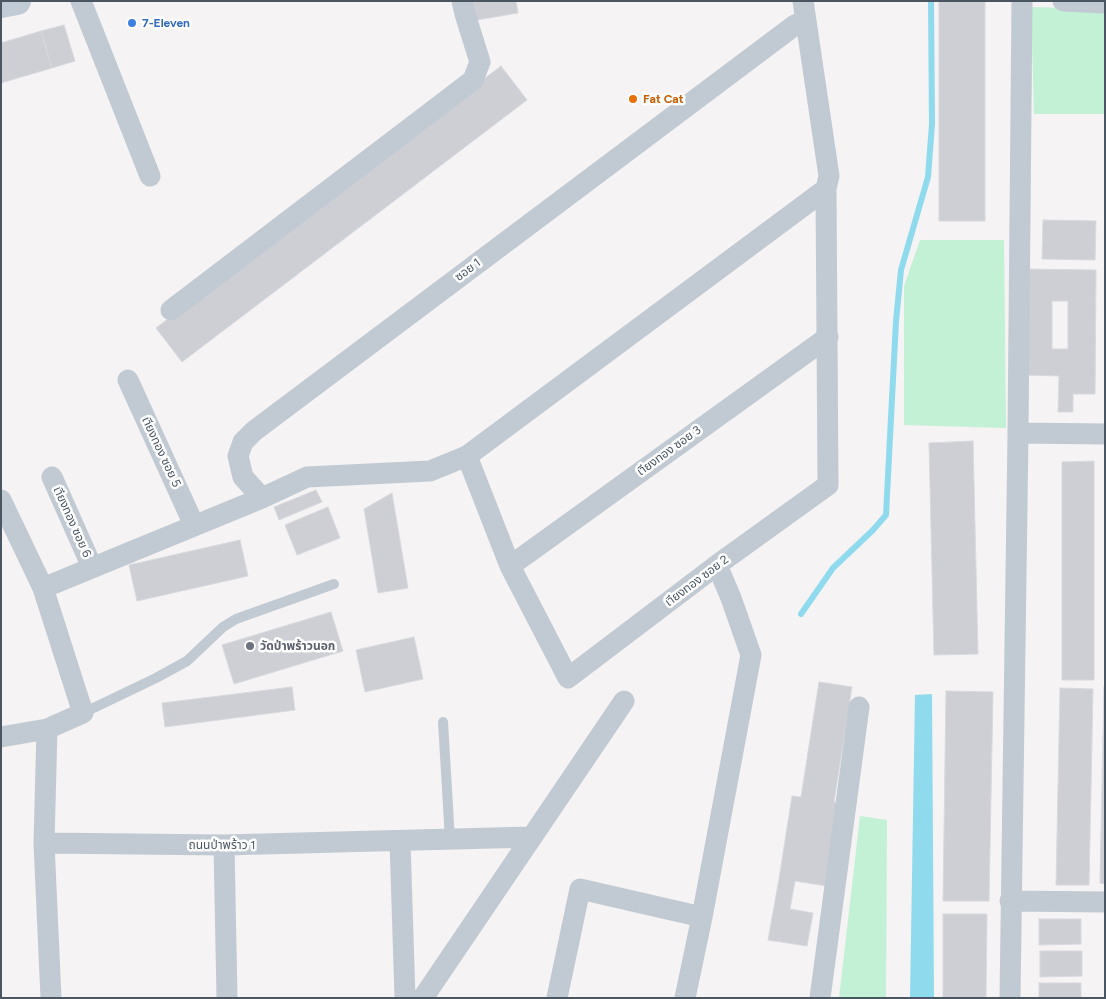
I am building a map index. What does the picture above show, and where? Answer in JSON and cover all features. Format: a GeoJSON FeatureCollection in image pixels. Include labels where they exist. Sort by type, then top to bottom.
{"type":"FeatureCollection","features":[{"type":"Feature","properties":{"kind":"main road"},"geometry":{"type":"LineString","coordinates":[[1,4],[17,1]]}},
{"type":"Feature","properties":{"kind":"street"},"geometry":{"type":"LineString","coordinates":[[81,1],[150,176]]}},
{"type":"Feature","properties":{"kind":"street"},"geometry":{"type":"LineString","coordinates":[[171,310],[473,80],[480,62],[464,14],[462,1]]}},
{"type":"Feature","properties":{"kind":"street"},"geometry":{"type":"LineString","coordinates":[[792,1],[801,15],[819,180],[826,190],[828,336]]}},
{"type":"Feature","properties":{"kind":"street"},"geometry":{"type":"LineString","coordinates":[[1010,998],[1022,1]]}},
{"type":"Feature","properties":{"kind":"street"},"geometry":{"type":"LineString","coordinates":[[1063,1],[1105,3]]}},
{"type":"Feature","properties":{"kind":"street","name":"ซอย 1"},"geometry":{"type":"LineString","coordinates":[[262,498],[243,477],[238,456],[243,442],[254,431],[801,15]]}},
{"type":"Feature","properties":{"kind":"street"},"geometry":{"type":"LineString","coordinates":[[43,588],[262,498],[307,477],[430,471],[467,456],[826,190]]}},
{"type":"Feature","properties":{"kind":"street","name":"เาียงทอง ซอย 2"},"geometry":{"type":"LineString","coordinates":[[510,566],[568,678],[717,565],[828,485],[828,336]]}},
{"type":"Feature","properties":{"kind":"street","name":"เาียงทอง ซอย 3"},"geometry":{"type":"LineString","coordinates":[[510,566],[828,336]]}},
{"type":"Feature","properties":{"kind":"street","name":"เาียงทอง ซอย 5"},"geometry":{"type":"LineString","coordinates":[[128,380],[194,525]]}},
{"type":"Feature","properties":{"kind":"street"},"geometry":{"type":"LineString","coordinates":[[1018,433],[1105,434]]}},
{"type":"Feature","properties":{"kind":"street"},"geometry":{"type":"LineString","coordinates":[[467,456],[510,566]]}},
{"type":"Feature","properties":{"kind":"street","name":"เาียงทอง ซอย 6"},"geometry":{"type":"LineString","coordinates":[[52,477],[92,567]]}},
{"type":"Feature","properties":{"kind":"street"},"geometry":{"type":"LineString","coordinates":[[1,500],[43,588],[83,713],[47,729],[1,737]]}},
{"type":"Feature","properties":{"kind":"street"},"geometry":{"type":"LineString","coordinates":[[685,998],[751,655],[717,565]]}},
{"type":"Feature","properties":{"kind":"street"},"geometry":{"type":"LineString","coordinates":[[423,998],[624,701]]}},
{"type":"Feature","properties":{"kind":"street"},"geometry":{"type":"LineString","coordinates":[[820,998],[859,707]]}},
{"type":"Feature","properties":{"kind":"street"},"geometry":{"type":"LineString","coordinates":[[47,729],[44,843],[51,998]]}},
{"type":"Feature","properties":{"kind":"street","name":"ถนนป่าพร้าว 1"},"geometry":{"type":"LineString","coordinates":[[44,843],[224,845],[532,838]]}},
{"type":"Feature","properties":{"kind":"street"},"geometry":{"type":"LineString","coordinates":[[400,841],[405,998]]}},
{"type":"Feature","properties":{"kind":"street"},"geometry":{"type":"LineString","coordinates":[[224,845],[227,998]]}},
{"type":"Feature","properties":{"kind":"street"},"geometry":{"type":"LineString","coordinates":[[558,998],[580,888],[702,917]]}},
{"type":"Feature","properties":{"kind":"street"},"geometry":{"type":"LineString","coordinates":[[1010,901],[1105,902]]}},
{"type":"Feature","properties":{"kind":"lane"},"geometry":{"type":"LineString","coordinates":[[83,713],[187,661],[223,627],[236,619],[334,584]]}},
{"type":"Feature","properties":{"kind":"lane"},"geometry":{"type":"LineString","coordinates":[[443,722],[450,840]]}},
{"type":"Feature","properties":{"kind":"green space"},"geometry":{"type":"Polygon","coordinates":[[[1031,7],[1105,9],[1105,114],[1034,114],[1031,7]]]}},
{"type":"Feature","properties":{"kind":"green space"},"geometry":{"type":"Polygon","coordinates":[[[920,240],[1004,240],[1006,428],[904,425],[904,286],[920,240]]]}},
{"type":"Feature","properties":{"kind":"green space"},"geometry":{"type":"Polygon","coordinates":[[[860,816],[887,820],[886,998],[839,998],[860,816]]]}},
{"type":"Feature","properties":{"kind":"water"},"geometry":{"type":"Polygon","coordinates":[[[932,694],[934,998],[910,998],[915,695],[932,694]]]}},
{"type":"Feature","properties":{"kind":"building"},"geometry":{"type":"Polygon","coordinates":[[[467,1],[516,1],[518,13],[471,21],[467,1]]]}},
{"type":"Feature","properties":{"kind":"building"},"geometry":{"type":"Polygon","coordinates":[[[939,1],[985,1],[985,221],[939,221],[939,1]]]}},
{"type":"Feature","properties":{"kind":"building"},"geometry":{"type":"Polygon","coordinates":[[[64,25],[75,61],[52,68],[41,31],[64,25]]]}},
{"type":"Feature","properties":{"kind":"building"},"geometry":{"type":"Polygon","coordinates":[[[41,31],[52,68],[1,83],[1,43],[41,31]]]}},
{"type":"Feature","properties":{"kind":"building"},"geometry":{"type":"Polygon","coordinates":[[[501,66],[527,100],[182,362],[156,328],[501,66]]]}},
{"type":"Feature","properties":{"kind":"building"},"geometry":{"type":"Polygon","coordinates":[[[1043,220],[1096,221],[1095,260],[1042,259],[1043,220]]]}},
{"type":"Feature","properties":{"kind":"building"},"geometry":{"type":"Polygon","coordinates":[[[1024,269],[1096,270],[1095,394],[1073,394],[1073,412],[1058,412],[1059,376],[1023,375],[1024,269]],[[1052,301],[1052,349],[1068,349],[1068,301],[1052,301]]]}},
{"type":"Feature","properties":{"kind":"building"},"geometry":{"type":"Polygon","coordinates":[[[973,441],[978,654],[934,655],[929,443],[973,441]]]}},
{"type":"Feature","properties":{"kind":"building"},"geometry":{"type":"Polygon","coordinates":[[[1094,461],[1094,680],[1062,680],[1062,462],[1094,461]]]}},
{"type":"Feature","properties":{"kind":"building"},"geometry":{"type":"Polygon","coordinates":[[[316,490],[322,502],[279,520],[274,507],[316,490]]]}},
{"type":"Feature","properties":{"kind":"building"},"geometry":{"type":"Polygon","coordinates":[[[392,493],[408,588],[378,593],[364,509],[392,493]]]}},
{"type":"Feature","properties":{"kind":"building"},"geometry":{"type":"Polygon","coordinates":[[[328,507],[340,538],[297,555],[285,525],[328,507]]]}},
{"type":"Feature","properties":{"kind":"building"},"geometry":{"type":"Polygon","coordinates":[[[240,540],[248,576],[137,601],[129,565],[240,540]]]}},
{"type":"Feature","properties":{"kind":"building"},"geometry":{"type":"Polygon","coordinates":[[[331,612],[343,651],[234,684],[222,645],[331,612]]]}},
{"type":"Feature","properties":{"kind":"building"},"geometry":{"type":"Polygon","coordinates":[[[414,637],[423,679],[365,692],[356,650],[414,637]]]}},
{"type":"Feature","properties":{"kind":"building"},"geometry":{"type":"Polygon","coordinates":[[[819,682],[852,687],[834,802],[840,803],[827,886],[795,881],[790,909],[813,913],[807,946],[768,940],[792,796],[801,797],[819,682]]]}},
{"type":"Feature","properties":{"kind":"building"},"geometry":{"type":"Polygon","coordinates":[[[292,687],[295,710],[165,727],[162,703],[292,687]]]}},
{"type":"Feature","properties":{"kind":"building"},"geometry":{"type":"Polygon","coordinates":[[[1105,687],[1105,884],[1100,883],[1105,687]]]}},
{"type":"Feature","properties":{"kind":"building"},"geometry":{"type":"Polygon","coordinates":[[[1060,688],[1093,689],[1089,885],[1056,885],[1060,688]]]}},
{"type":"Feature","properties":{"kind":"building"},"geometry":{"type":"Polygon","coordinates":[[[946,691],[993,692],[989,901],[943,901],[946,691]]]}},
{"type":"Feature","properties":{"kind":"building"},"geometry":{"type":"Polygon","coordinates":[[[943,914],[987,914],[986,998],[943,998],[943,914]]]}},
{"type":"Feature","properties":{"kind":"building"},"geometry":{"type":"Polygon","coordinates":[[[1039,919],[1081,919],[1081,944],[1039,945],[1039,919]]]}},
{"type":"Feature","properties":{"kind":"building"},"geometry":{"type":"Polygon","coordinates":[[[1040,951],[1082,951],[1082,976],[1040,977],[1040,951]]]}},
{"type":"Feature","properties":{"kind":"building"},"geometry":{"type":"Polygon","coordinates":[[[1039,983],[1081,983],[1081,998],[1039,998],[1039,983]]]}},
{"type":"Feature","properties":{"kind":"waterway"},"geometry":{"type":"LineString","coordinates":[[801,614],[833,568],[886,515],[896,321],[901,270],[928,177],[932,124],[931,1]]}},
{"type":"Feature","properties":{"kind":"place","name":"7-Eleven"},"geometry":{"type":"Point","coordinates":[132,23]}},
{"type":"Feature","properties":{"kind":"place","name":"Fat Cat"},"geometry":{"type":"Point","coordinates":[633,99]}},
{"type":"Feature","properties":{"kind":"place","name":"วัดป่าพร้าวนอก"},"geometry":{"type":"Point","coordinates":[250,646]}}]}
